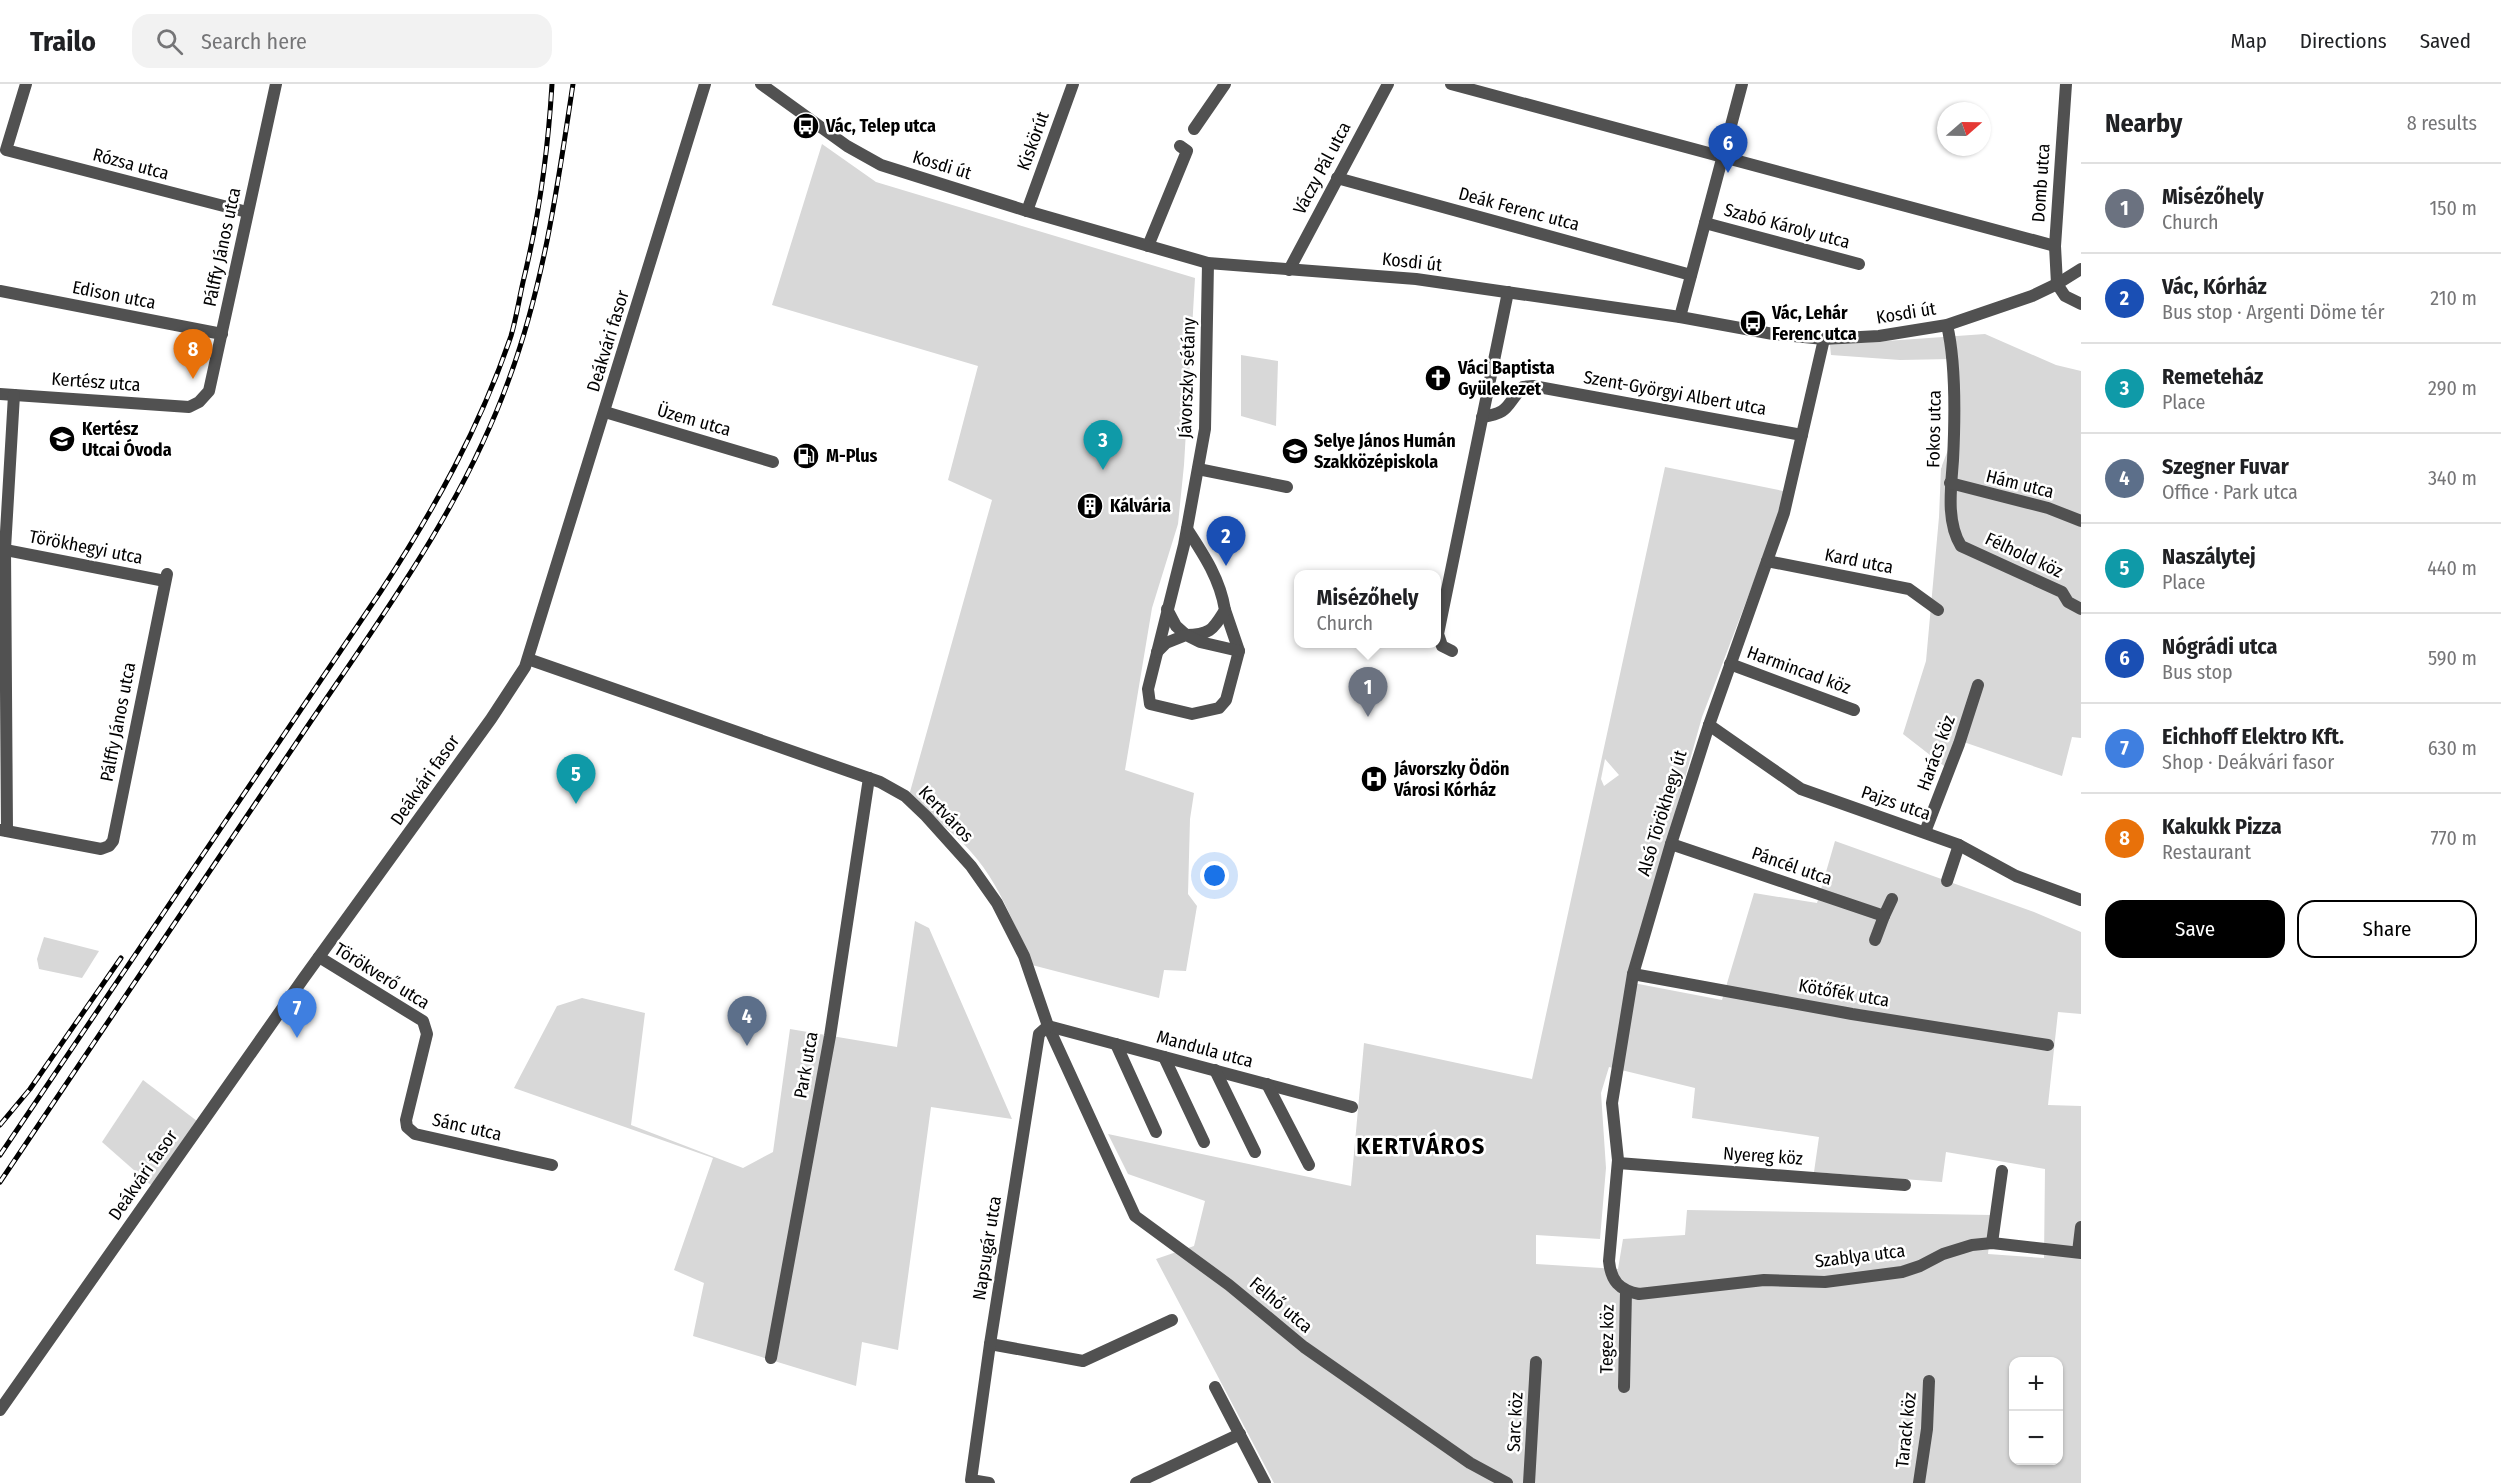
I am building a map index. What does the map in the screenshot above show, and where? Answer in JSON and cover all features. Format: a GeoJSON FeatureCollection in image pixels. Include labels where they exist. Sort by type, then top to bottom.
{"type":"FeatureCollection","features":[{"type":"Feature","properties":{"kind":"street","name":"Rózsa utca"},"geometry":{"type":"LineString","coordinates":[[26,84],[6,150],[247,212]]}},
{"type":"Feature","properties":{"kind":"street","name":"Pálffy János utca"},"geometry":{"type":"LineString","coordinates":[[189,407],[200,402],[209,391],[276,84]]}},
{"type":"Feature","properties":{"kind":"street","name":"Deákvári fasor"},"geometry":{"type":"LineString","coordinates":[[0,1410],[520,676],[528,659],[705,84]]}},
{"type":"Feature","properties":{"kind":"street","name":"Kosdi út"},"geometry":{"type":"LineString","coordinates":[[761,84],[847,146],[880,165],[1027,211],[1208,263],[1416,279],[1680,317],[1757,332],[1824,339],[1879,336],[1947,325],[2006,307],[2057,284],[2081,269]]}},
{"type":"Feature","properties":{"kind":"street","name":"Kiskörút"},"geometry":{"type":"LineString","coordinates":[[1027,211],[1073,84]]}},
{"type":"Feature","properties":{"kind":"street"},"geometry":{"type":"LineString","coordinates":[[1194,129],[1225,84]]}},
{"type":"Feature","properties":{"kind":"street","name":"Váczy Pál utca"},"geometry":{"type":"LineString","coordinates":[[1288,270],[1388,84]]}},
{"type":"Feature","properties":{"kind":"street"},"geometry":{"type":"LineString","coordinates":[[1451,84],[2055,246]]}},
{"type":"Feature","properties":{"kind":"street"},"geometry":{"type":"LineString","coordinates":[[1680,317],[1742,84]]}},
{"type":"Feature","properties":{"kind":"street","name":"Domb utca"},"geometry":{"type":"LineString","coordinates":[[2057,284],[2055,246],[2066,84]]}},
{"type":"Feature","properties":{"kind":"street"},"geometry":{"type":"LineString","coordinates":[[1148,246],[1186,151],[1180,146]]}},
{"type":"Feature","properties":{"kind":"street","name":"Deák Ferenc utca"},"geometry":{"type":"LineString","coordinates":[[1337,178],[1691,275]]}},
{"type":"Feature","properties":{"kind":"street","name":"Szabó Károly utca"},"geometry":{"type":"LineString","coordinates":[[1705,223],[1859,264]]}},
{"type":"Feature","properties":{"kind":"street","name":"Jávorszky sétány"},"geometry":{"type":"LineString","coordinates":[[1157,652],[1187,529],[1207,411],[1208,263]]}},
{"type":"Feature","properties":{"kind":"street"},"geometry":{"type":"LineString","coordinates":[[2057,284],[2066,296],[2081,304]]}},
{"type":"Feature","properties":{"kind":"street","name":"Edison utca"},"geometry":{"type":"LineString","coordinates":[[0,291],[222,334]]}},
{"type":"Feature","properties":{"kind":"street"},"geometry":{"type":"LineString","coordinates":[[1441,619],[1508,292]]}},
{"type":"Feature","properties":{"kind":"street","name":"Fokos utca"},"geometry":{"type":"LineString","coordinates":[[1947,325],[1952,364],[1953,460],[1950,483],[1953,534]]}},
{"type":"Feature","properties":{"kind":"street","name":"Alsó Törökhegy út"},"geometry":{"type":"LineString","coordinates":[[1626,1292],[1616,1284],[1611,1274],[1609,1261],[1618,1163],[1612,1103],[1633,974],[1709,725],[1784,513],[1824,339]]}},
{"type":"Feature","properties":{"kind":"street","name":"Szent-Györgyi Albert utca"},"geometry":{"type":"LineString","coordinates":[[1482,417],[1498,415],[1507,409],[1523,387],[1533,386],[1802,435]]}},
{"type":"Feature","properties":{"kind":"street","name":"Kertész utca"},"geometry":{"type":"LineString","coordinates":[[0,394],[189,407]]}},
{"type":"Feature","properties":{"kind":"street"},"geometry":{"type":"LineString","coordinates":[[3,830],[2,549],[14,395]]}},
{"type":"Feature","properties":{"kind":"street","name":"Üzem utca"},"geometry":{"type":"LineString","coordinates":[[605,412],[773,462]]}},
{"type":"Feature","properties":{"kind":"street"},"geometry":{"type":"LineString","coordinates":[[1198,469],[1287,487]]}},
{"type":"Feature","properties":{"kind":"street","name":"Hám utca"},"geometry":{"type":"LineString","coordinates":[[1950,483],[2048,508],[2081,520]]}},
{"type":"Feature","properties":{"kind":"street"},"geometry":{"type":"LineString","coordinates":[[1187,529],[1205,555],[1222,588],[1225,610],[1239,651],[1226,700],[1219,708],[1192,714],[1150,704],[1148,689],[1157,652],[1166,643],[1212,631],[1225,610]]}},
{"type":"Feature","properties":{"kind":"street","name":"Félhold köz"},"geometry":{"type":"LineString","coordinates":[[1953,534],[1961,546],[2062,592],[2068,602],[2081,609]]}},
{"type":"Feature","properties":{"kind":"street","name":"Törökhegyi utca"},"geometry":{"type":"LineString","coordinates":[[2,549],[166,578]]}},
{"type":"Feature","properties":{"kind":"street","name":"Kard utca"},"geometry":{"type":"LineString","coordinates":[[1767,561],[1909,589],[1938,610]]}},
{"type":"Feature","properties":{"kind":"street","name":"Pálffy János utca"},"geometry":{"type":"LineString","coordinates":[[3,830],[100,849],[109,846],[113,841],[166,578]]}},
{"type":"Feature","properties":{"kind":"street"},"geometry":{"type":"LineString","coordinates":[[1167,609],[1176,626],[1186,636],[1200,642],[1239,651]]}},
{"type":"Feature","properties":{"kind":"street"},"geometry":{"type":"LineString","coordinates":[[1441,643],[1442,646],[1452,651]]}},
{"type":"Feature","properties":{"kind":"street","name":"Kertváros"},"geometry":{"type":"LineString","coordinates":[[528,659],[869,778],[905,796],[971,866],[997,903],[1016,939],[1048,1026],[1134,1216]]}},
{"type":"Feature","properties":{"kind":"street","name":"Harmincad köz"},"geometry":{"type":"LineString","coordinates":[[1730,664],[1854,711]]}},
{"type":"Feature","properties":{"kind":"street","name":"Harács köz"},"geometry":{"type":"LineString","coordinates":[[1925,832],[1959,744],[1978,685]]}},
{"type":"Feature","properties":{"kind":"street","name":"Pajzs utca"},"geometry":{"type":"LineString","coordinates":[[1709,725],[1801,789],[1959,845],[2016,876],[2081,900]]}},
{"type":"Feature","properties":{"kind":"street","name":"Park utca"},"geometry":{"type":"LineString","coordinates":[[771,1358],[830,1036],[869,778]]}},
{"type":"Feature","properties":{"kind":"street","name":"Páncél utca"},"geometry":{"type":"LineString","coordinates":[[1671,844],[1884,916]]}},
{"type":"Feature","properties":{"kind":"street"},"geometry":{"type":"LineString","coordinates":[[1947,881],[1959,845]]}},
{"type":"Feature","properties":{"kind":"street"},"geometry":{"type":"LineString","coordinates":[[1875,940],[1892,899]]}},
{"type":"Feature","properties":{"kind":"street","name":"Törökverő utca"},"geometry":{"type":"LineString","coordinates":[[319,957],[426,1025]]}},
{"type":"Feature","properties":{"kind":"street","name":"Kötőfék utca"},"geometry":{"type":"LineString","coordinates":[[1633,974],[1852,1014],[2048,1045]]}},
{"type":"Feature","properties":{"kind":"street","name":"Sánc utca"},"geometry":{"type":"LineString","coordinates":[[426,1025],[427,1035],[406,1120],[407,1127],[415,1134],[552,1165]]}},
{"type":"Feature","properties":{"kind":"street","name":"Mandula utca"},"geometry":{"type":"LineString","coordinates":[[1048,1026],[1352,1107]]}},
{"type":"Feature","properties":{"kind":"street","name":"Napsugár utca"},"geometry":{"type":"LineString","coordinates":[[989,1483],[971,1480],[1039,1034],[1048,1026]]}},
{"type":"Feature","properties":{"kind":"street"},"geometry":{"type":"LineString","coordinates":[[1116,1044],[1156,1132]]}},
{"type":"Feature","properties":{"kind":"street"},"geometry":{"type":"LineString","coordinates":[[1164,1057],[1204,1142]]}},
{"type":"Feature","properties":{"kind":"street"},"geometry":{"type":"LineString","coordinates":[[1215,1071],[1255,1152]]}},
{"type":"Feature","properties":{"kind":"street"},"geometry":{"type":"LineString","coordinates":[[1267,1084],[1309,1165]]}},
{"type":"Feature","properties":{"kind":"street","name":"Nyereg köz"},"geometry":{"type":"LineString","coordinates":[[1618,1163],[1905,1185]]}},
{"type":"Feature","properties":{"kind":"street"},"geometry":{"type":"LineString","coordinates":[[1992,1243],[2002,1171]]}},
{"type":"Feature","properties":{"kind":"street","name":"Felhő utca"},"geometry":{"type":"LineString","coordinates":[[1134,1216],[1228,1285],[1304,1347],[1470,1463],[1507,1483]]}},
{"type":"Feature","properties":{"kind":"street"},"geometry":{"type":"LineString","coordinates":[[2079,1252],[2081,1227]]}},
{"type":"Feature","properties":{"kind":"street","name":"Szablya utca"},"geometry":{"type":"LineString","coordinates":[[1626,1292],[1639,1294],[1764,1280],[1825,1282],[1902,1272],[1943,1254],[1972,1245],[1992,1243],[2079,1252]]}},
{"type":"Feature","properties":{"kind":"street","name":"Tegez köz"},"geometry":{"type":"LineString","coordinates":[[1624,1387],[1626,1292]]}},
{"type":"Feature","properties":{"kind":"street"},"geometry":{"type":"LineString","coordinates":[[990,1344],[1083,1361],[1172,1320]]}},
{"type":"Feature","properties":{"kind":"street","name":"Sarc köz"},"geometry":{"type":"LineString","coordinates":[[1529,1483],[1536,1362]]}},
{"type":"Feature","properties":{"kind":"street","name":"Tarack köz"},"geometry":{"type":"LineString","coordinates":[[1919,1483],[1929,1381]]}},
{"type":"Feature","properties":{"kind":"street"},"geometry":{"type":"LineString","coordinates":[[1215,1387],[1265,1483]]}},
{"type":"Feature","properties":{"kind":"street"},"geometry":{"type":"LineString","coordinates":[[1136,1483],[1240,1434]]}},
{"type":"Feature","properties":{"kind":"shaded area"},"geometry":{"type":"Polygon","coordinates":[[[822,144],[876,182],[1195,278],[1184,465],[1178,524],[1152,608],[1125,770],[1194,793],[1190,819],[1188,894],[1197,906],[1186,971],[1164,970],[1159,998],[1032,965],[1001,897],[986,871],[970,850],[953,834],[908,799],[992,500],[948,480],[978,366],[772,305],[822,144]]]}},
{"type":"Feature","properties":{"kind":"shaded area"},"geometry":{"type":"Polygon","coordinates":[[[1985,334],[2056,365],[2081,371],[2081,738],[2072,737],[2062,776],[1955,739],[1948,769],[1903,734],[1926,661],[1939,517],[1941,468],[1948,450],[1950,359],[1900,360],[1831,355],[1830,345],[1985,334]]]}},
{"type":"Feature","properties":{"kind":"shaded area"},"geometry":{"type":"Polygon","coordinates":[[[1241,355],[1278,361],[1276,426],[1241,416],[1241,355]]]}},
{"type":"Feature","properties":{"kind":"shaded area"},"geometry":{"type":"Polygon","coordinates":[[[1665,467],[1788,492],[1702,717],[1628,982],[1722,1000],[1754,893],[1817,903],[1835,841],[2034,912],[2081,932],[2081,1014],[2058,1012],[2048,1105],[2081,1106],[2081,1483],[1274,1483],[1156,1259],[1194,1246],[1205,1201],[1128,1174],[1108,1134],[1351,1186],[1364,1043],[1532,1079],[1665,467]],[[1605,759],[1601,779],[1604,786],[1619,775],[1605,759]],[[1609,1067],[1601,1093],[1606,1168],[1600,1239],[1536,1235],[1536,1264],[1618,1269],[1623,1239],[1685,1235],[1687,1210],[1992,1215],[1988,1254],[2044,1258],[2045,1169],[1946,1152],[1942,1182],[1814,1172],[1819,1137],[1692,1118],[1695,1088],[1609,1067]]]}},
{"type":"Feature","properties":{"kind":"shaded area"},"geometry":{"type":"Polygon","coordinates":[[[915,921],[929,928],[1012,1119],[931,1107],[898,1350],[862,1342],[856,1386],[693,1336],[704,1283],[674,1270],[713,1158],[514,1088],[557,1006],[582,998],[645,1013],[631,1125],[743,1168],[773,1152],[790,1029],[897,1047],[915,921]]]}},
{"type":"Feature","properties":{"kind":"shaded area"},"geometry":{"type":"Polygon","coordinates":[[[44,937],[99,951],[82,978],[39,969],[37,959],[44,937]]]}},
{"type":"Feature","properties":{"kind":"shaded area"},"geometry":{"type":"Polygon","coordinates":[[[143,1080],[197,1121],[152,1186],[102,1142],[143,1080]]]}},
{"type":"Feature","properties":{"kind":"railway"},"geometry":{"type":"LineString","coordinates":[[0,1155],[381,591],[454,467],[485,403],[513,330],[538,208],[552,84]]}},
{"type":"Feature","properties":{"kind":"railway"},"geometry":{"type":"LineString","coordinates":[[0,1182],[392,602],[469,472],[509,379],[532,307],[562,159],[573,84]]}},
{"type":"Feature","properties":{"kind":"railway"},"geometry":{"type":"LineString","coordinates":[[0,1125],[30,1089],[121,958]]}},
{"type":"Feature","properties":{"kind":"place","name":"Vác, Telep utca"},"geometry":{"type":"Point","coordinates":[806,126]}},
{"type":"Feature","properties":{"kind":"place","name":"Nógrádi utca"},"geometry":{"type":"Point","coordinates":[1728,173]}},
{"type":"Feature","properties":{"kind":"place","name":"Vác, Lehár Ferenc utca"},"geometry":{"type":"Point","coordinates":[1753,323]}},
{"type":"Feature","properties":{"kind":"place","name":"Váci Baptista Gyülekezet"},"geometry":{"type":"Point","coordinates":[1438,378]}},
{"type":"Feature","properties":{"kind":"place","name":"Kakukk Pizza"},"geometry":{"type":"Point","coordinates":[193,379]}},
{"type":"Feature","properties":{"kind":"place","name":"Kertész Utcai Óvoda"},"geometry":{"type":"Point","coordinates":[62,439]}},
{"type":"Feature","properties":{"kind":"place","name":"Selye János Humán Szakközépiskola"},"geometry":{"type":"Point","coordinates":[1295,451]}},
{"type":"Feature","properties":{"kind":"place","name":"M-Plus"},"geometry":{"type":"Point","coordinates":[806,456]}},
{"type":"Feature","properties":{"kind":"place","name":"Remeteház"},"geometry":{"type":"Point","coordinates":[1103,470]}},
{"type":"Feature","properties":{"kind":"place","name":"Kálvária"},"geometry":{"type":"Point","coordinates":[1090,506]}},
{"type":"Feature","properties":{"kind":"place","name":"Vác, Kórház"},"geometry":{"type":"Point","coordinates":[1226,566]}},
{"type":"Feature","properties":{"kind":"place","name":"Misézőhely"},"geometry":{"type":"Point","coordinates":[1368,717]}},
{"type":"Feature","properties":{"kind":"place","name":"Jávorszky Ödön Városi Kórház"},"geometry":{"type":"Point","coordinates":[1374,779]}},
{"type":"Feature","properties":{"kind":"place","name":"Naszálytej"},"geometry":{"type":"Point","coordinates":[576,804]}},
{"type":"Feature","properties":{"kind":"place","name":"Eichhoff Elektro Kft."},"geometry":{"type":"Point","coordinates":[297,1038]}},
{"type":"Feature","properties":{"kind":"place","name":"Szegner Fuvar"},"geometry":{"type":"Point","coordinates":[747,1046]}},
{"type":"Feature","properties":{"kind":"district","name":"KERTVÁROS"},"geometry":{"type":"Point","coordinates":[1421,1146]}}]}
